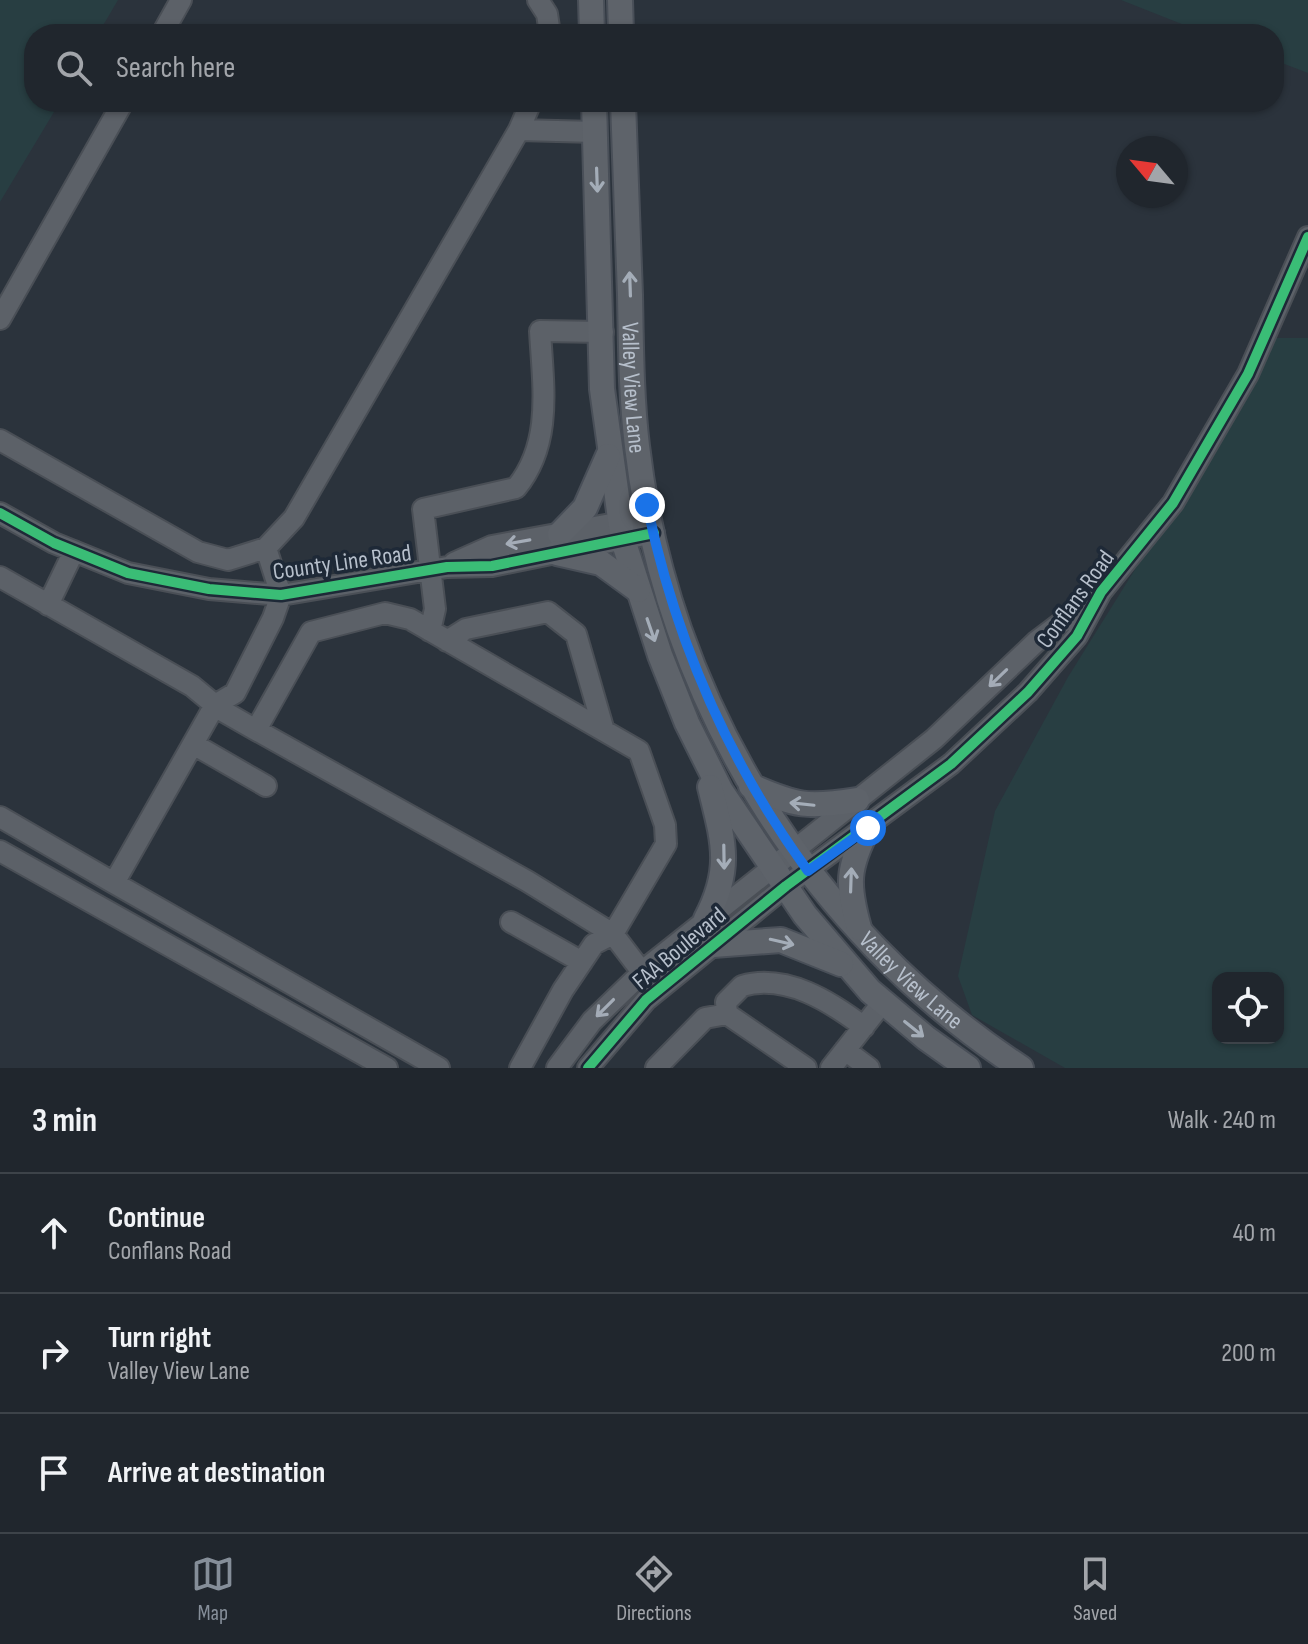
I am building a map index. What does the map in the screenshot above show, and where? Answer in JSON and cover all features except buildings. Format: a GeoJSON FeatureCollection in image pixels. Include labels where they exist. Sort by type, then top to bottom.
{"type":"FeatureCollection","features":[{"type":"Feature","properties":{"kind":"main road"},"geometry":{"type":"LineString","coordinates":[[591,0],[592,24]]}},
{"type":"Feature","properties":{"kind":"main road"},"geometry":{"type":"LineString","coordinates":[[620,0],[621,24]]}},
{"type":"Feature","properties":{"kind":"main road","name":"Valley View Lane"},"geometry":{"type":"LineString","coordinates":[[594,112],[603,332],[602,389],[622,532],[660,655],[702,754],[742,825],[779,876],[847,967],[883,1002],[968,1068]]}},
{"type":"Feature","properties":{"kind":"main road","name":"Valley View Lane"},"geometry":{"type":"LineString","coordinates":[[623,112],[637,447],[651,525],[669,598],[696,675],[751,786],[808,871],[861,934],[934,1004],[1021,1068]]}},
{"type":"Feature","properties":{"kind":"main road"},"geometry":{"type":"LineString","coordinates":[[595,132],[624,129]]}},
{"type":"Feature","properties":{"kind":"main road"},"geometry":{"type":"LineString","coordinates":[[610,450],[598,484],[585,508],[559,544],[601,563],[638,590]]}},
{"type":"Feature","properties":{"kind":"main road"},"geometry":{"type":"LineString","coordinates":[[702,754],[726,853],[721,884],[706,919]]}},
{"type":"Feature","properties":{"kind":"main road"},"geometry":{"type":"LineString","coordinates":[[751,786],[792,804],[820,806],[857,800]]}},
{"type":"Feature","properties":{"kind":"main road"},"geometry":{"type":"LineString","coordinates":[[861,934],[849,883],[853,857],[868,828]]}},
{"type":"Feature","properties":{"kind":"main road"},"geometry":{"type":"LineString","coordinates":[[713,945],[781,940],[847,967]]}},
{"type":"Feature","properties":{"kind":"street"},"geometry":{"type":"LineString","coordinates":[[168,24],[181,0]]}},
{"type":"Feature","properties":{"kind":"street"},"geometry":{"type":"LineString","coordinates":[[538,0],[547,14],[548,24]]}},
{"type":"Feature","properties":{"kind":"street"},"geometry":{"type":"LineString","coordinates":[[0,319],[117,112]]}},
{"type":"Feature","properties":{"kind":"street"},"geometry":{"type":"LineString","coordinates":[[0,440],[198,552],[228,560],[266,548],[294,518],[527,112]]}},
{"type":"Feature","properties":{"kind":"street"},"geometry":{"type":"LineString","coordinates":[[519,130],[595,132]]}},
{"type":"Feature","properties":{"kind":"street","name":"Conflans Road"},"geometry":{"type":"LineString","coordinates":[[808,871],[951,764],[1028,692],[1077,636],[1101,592],[1173,503],[1248,374],[1308,237]]}},
{"type":"Feature","properties":{"kind":"street"},"geometry":{"type":"LineString","coordinates":[[438,636],[435,609],[438,568],[423,509],[509,492],[524,479],[541,443],[544,407],[540,331],[603,332]]}},
{"type":"Feature","properties":{"kind":"street","name":"County Line Road"},"geometry":{"type":"LineString","coordinates":[[0,513],[74,551],[128,573],[209,589],[281,595],[438,568],[492,546],[559,544],[651,525]]}},
{"type":"Feature","properties":{"kind":"street"},"geometry":{"type":"LineString","coordinates":[[114,883],[215,705],[235,693],[273,618],[281,595],[266,548]]}},
{"type":"Feature","properties":{"kind":"street"},"geometry":{"type":"LineString","coordinates":[[48,605],[74,551]]}},
{"type":"Feature","properties":{"kind":"street"},"geometry":{"type":"LineString","coordinates":[[0,577],[192,686],[215,705],[256,730],[527,881],[613,934],[642,972]]}},
{"type":"Feature","properties":{"kind":"street","name":"Conflans Road"},"geometry":{"type":"LineString","coordinates":[[793,849],[934,739],[1037,641],[1101,592]]}},
{"type":"Feature","properties":{"kind":"street"},"geometry":{"type":"LineString","coordinates":[[438,636],[548,612],[563,620],[576,634],[604,731]]}},
{"type":"Feature","properties":{"kind":"street"},"geometry":{"type":"LineString","coordinates":[[256,730],[311,632],[385,613],[410,619],[639,751],[665,825],[666,844],[613,934],[594,944],[582,962],[520,1068]]}},
{"type":"Feature","properties":{"kind":"street"},"geometry":{"type":"LineString","coordinates":[[193,744],[266,786]]}},
{"type":"Feature","properties":{"kind":"street"},"geometry":{"type":"LineString","coordinates":[[0,817],[439,1068]]}},
{"type":"Feature","properties":{"kind":"street","name":"FAA Boulevard"},"geometry":{"type":"LineString","coordinates":[[588,1068],[646,1000],[713,945],[779,876],[793,849]]}},
{"type":"Feature","properties":{"kind":"street"},"geometry":{"type":"LineString","coordinates":[[0,851],[387,1068]]}},
{"type":"Feature","properties":{"kind":"street","name":"FAA Boulevard"},"geometry":{"type":"LineString","coordinates":[[557,1068],[592,1021],[642,972],[706,919],[779,876],[808,871]]}},
{"type":"Feature","properties":{"kind":"street"},"geometry":{"type":"LineString","coordinates":[[511,922],[582,962]]}},
{"type":"Feature","properties":{"kind":"street"},"geometry":{"type":"LineString","coordinates":[[727,1014],[726,1002],[742,986],[770,985],[826,998],[864,1027]]}},
{"type":"Feature","properties":{"kind":"street"},"geometry":{"type":"LineString","coordinates":[[831,1068],[883,1002]]}},
{"type":"Feature","properties":{"kind":"street"},"geometry":{"type":"LineString","coordinates":[[656,1068],[705,1018],[727,1014],[806,1068]]}},
{"type":"Feature","properties":{"kind":"street"},"geometry":{"type":"LineString","coordinates":[[845,1050],[869,1068]]}},
{"type":"Feature","properties":{"kind":"green space"},"geometry":{"type":"Polygon","coordinates":[[[0,0],[118,0],[104,24],[24,24],[24,112],[54,112],[0,202],[0,0]]]}},
{"type":"Feature","properties":{"kind":"green space"},"geometry":{"type":"Polygon","coordinates":[[[1121,0],[1308,0],[1308,73],[1284,64],[1284,24],[1182,24],[1121,0]]]}},
{"type":"Feature","properties":{"kind":"green space"},"geometry":{"type":"Polygon","coordinates":[[[1269,338],[1308,338],[1308,1068],[1065,1068],[972,1015],[958,976],[995,811],[1068,677],[1172,510],[1269,338]]]}},
{"type":"Feature","properties":{"kind":"cycle path"},"geometry":{"type":"LineString","coordinates":[[588,1068],[646,1000],[786,886],[951,764],[1028,692],[1077,636],[1101,592],[1173,503],[1248,374],[1308,237]]}},
{"type":"Feature","properties":{"kind":"cycle path"},"geometry":{"type":"LineString","coordinates":[[0,513],[54,543],[128,573],[209,589],[281,595],[447,567],[492,566],[654,533]]}},
{"type":"Feature","properties":{"kind":"route"},"geometry":{"type":"LineString","coordinates":[[647,505],[669,598],[696,675],[740,768],[764,808],[808,871],[868,828]]}}]}
